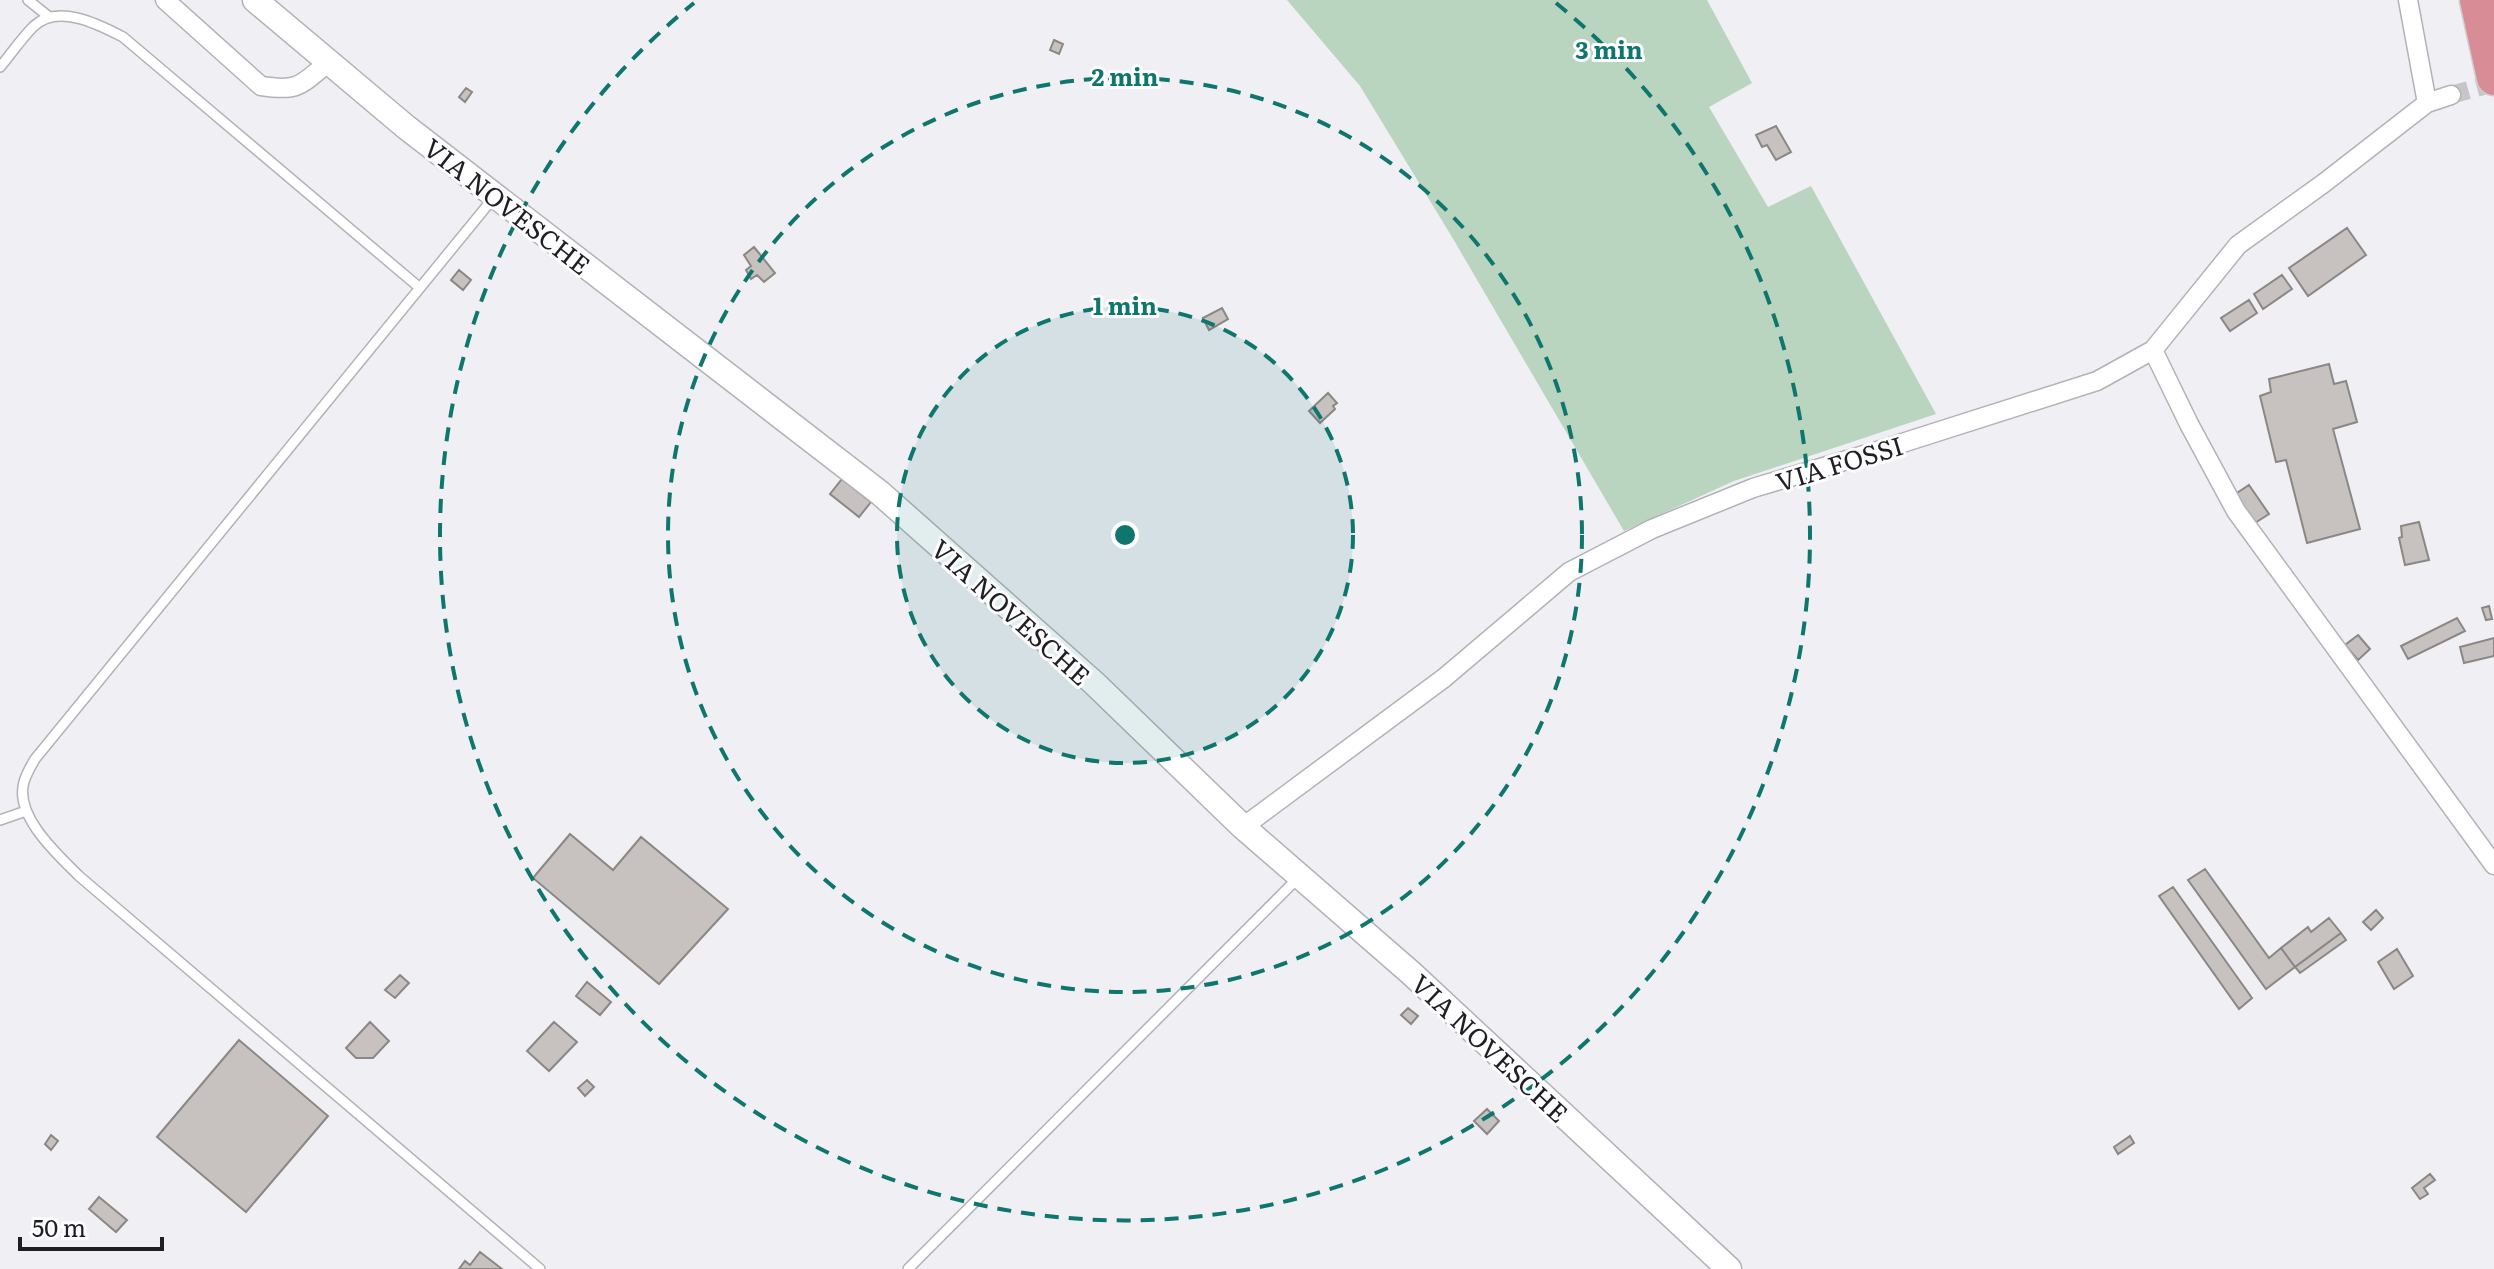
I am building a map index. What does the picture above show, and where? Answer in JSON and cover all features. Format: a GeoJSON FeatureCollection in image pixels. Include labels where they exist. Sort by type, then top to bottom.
{"type":"FeatureCollection","features":[{"type":"Feature","properties":{"kind":"highway"},"geometry":{"type":"LineString","coordinates":[[2477,0],[2494,78]]}},
{"type":"Feature","properties":{"kind":"street"},"geometry":{"type":"LineString","coordinates":[[165,0],[261,86],[297,88],[329,62]]}},
{"type":"Feature","properties":{"kind":"street","name":"VIA NOVESCHE"},"geometry":{"type":"LineString","coordinates":[[255,0],[406,127],[880,493],[1094,683],[1243,827],[1411,973],[1729,1269]]}},
{"type":"Feature","properties":{"kind":"street"},"geometry":{"type":"LineString","coordinates":[[2408,0],[2427,103]]}},
{"type":"Feature","properties":{"kind":"street","name":"VIA FOSSI"},"geometry":{"type":"LineString","coordinates":[[1243,827],[1444,678],[1569,572],[1652,529],[1753,488],[2097,381],[2153,350],[2238,245],[2427,103],[2451,95]]}},
{"type":"Feature","properties":{"kind":"street"},"geometry":{"type":"LineString","coordinates":[[2153,350],[2236,511],[2494,865]]}},
{"type":"Feature","properties":{"kind":"lane"},"geometry":{"type":"LineString","coordinates":[[28,0],[48,16],[77,18],[102,25],[123,37],[420,288]]}},
{"type":"Feature","properties":{"kind":"lane"},"geometry":{"type":"LineString","coordinates":[[0,67],[34,25],[48,16]]}},
{"type":"Feature","properties":{"kind":"lane"},"geometry":{"type":"LineString","coordinates":[[495,196],[35,759],[23,785],[26,811],[43,841],[79,876],[540,1269]]}},
{"type":"Feature","properties":{"kind":"lane"},"geometry":{"type":"LineString","coordinates":[[0,820],[26,811]]}},
{"type":"Feature","properties":{"kind":"lane"},"geometry":{"type":"LineString","coordinates":[[908,1269],[1300,876]]}},
{"type":"Feature","properties":{"kind":"green space"},"geometry":{"type":"Polygon","coordinates":[[[1287,0],[1707,0],[1752,83],[1709,107],[1768,207],[1811,186],[1936,414],[1734,481],[1624,531],[1360,86],[1287,0]]]}},
{"type":"Feature","properties":{"kind":"building"},"geometry":{"type":"Polygon","coordinates":[[[1054,40],[1063,44],[1059,54],[1050,50],[1054,40]]]}},
{"type":"Feature","properties":{"kind":"building"},"geometry":{"type":"Polygon","coordinates":[[[466,88],[472,92],[465,102],[459,97],[466,88]]]}},
{"type":"Feature","properties":{"kind":"building"},"geometry":{"type":"Polygon","coordinates":[[[1776,126],[1791,152],[1776,160],[1767,145],[1762,147],[1756,135],[1776,126]]]}},
{"type":"Feature","properties":{"kind":"building"},"geometry":{"type":"Polygon","coordinates":[[[2347,228],[2366,255],[2308,296],[2289,268],[2347,228]]]}},
{"type":"Feature","properties":{"kind":"building"},"geometry":{"type":"Polygon","coordinates":[[[754,247],[775,273],[764,282],[757,275],[751,279],[746,270],[751,266],[744,255],[754,247]]]}},
{"type":"Feature","properties":{"kind":"building"},"geometry":{"type":"Polygon","coordinates":[[[459,270],[471,280],[463,290],[451,280],[459,270]]]}},
{"type":"Feature","properties":{"kind":"building"},"geometry":{"type":"Polygon","coordinates":[[[2282,275],[2292,289],[2263,309],[2254,294],[2282,275]]]}},
{"type":"Feature","properties":{"kind":"building"},"geometry":{"type":"Polygon","coordinates":[[[2249,300],[2257,313],[2230,331],[2221,318],[2249,300]]]}},
{"type":"Feature","properties":{"kind":"building"},"geometry":{"type":"Polygon","coordinates":[[[1222,308],[1228,319],[1209,330],[1203,318],[1222,308]]]}},
{"type":"Feature","properties":{"kind":"building"},"geometry":{"type":"Polygon","coordinates":[[[2329,364],[2334,384],[2346,381],[2357,422],[2333,429],[2360,529],[2307,543],[2286,460],[2276,462],[2260,396],[2271,392],[2269,379],[2329,364]]]}},
{"type":"Feature","properties":{"kind":"building"},"geometry":{"type":"Polygon","coordinates":[[[1328,393],[1337,403],[1320,423],[1309,411],[1328,393]]]}},
{"type":"Feature","properties":{"kind":"building"},"geometry":{"type":"Polygon","coordinates":[[[842,479],[871,502],[859,517],[830,494],[842,479]]]}},
{"type":"Feature","properties":{"kind":"building"},"geometry":{"type":"Polygon","coordinates":[[[2249,485],[2269,514],[2255,523],[2234,495],[2249,485]]]}},
{"type":"Feature","properties":{"kind":"building"},"geometry":{"type":"Polygon","coordinates":[[[2419,522],[2429,560],[2405,565],[2399,538],[2402,537],[2401,526],[2419,522]]]}},
{"type":"Feature","properties":{"kind":"building"},"geometry":{"type":"Polygon","coordinates":[[[2489,606],[2492,619],[2486,620],[2482,608],[2489,606]]]}},
{"type":"Feature","properties":{"kind":"building"},"geometry":{"type":"Polygon","coordinates":[[[2457,618],[2465,631],[2408,659],[2401,646],[2457,618]]]}},
{"type":"Feature","properties":{"kind":"building"},"geometry":{"type":"Polygon","coordinates":[[[2358,635],[2370,649],[2358,660],[2345,645],[2358,635]]]}},
{"type":"Feature","properties":{"kind":"building"},"geometry":{"type":"Polygon","coordinates":[[[2494,638],[2494,656],[2464,663],[2460,647],[2494,638]]]}},
{"type":"Feature","properties":{"kind":"building"},"geometry":{"type":"Polygon","coordinates":[[[570,834],[613,870],[641,837],[728,909],[659,984],[533,878],[570,834]]]}},
{"type":"Feature","properties":{"kind":"building"},"geometry":{"type":"Polygon","coordinates":[[[2205,869],[2269,958],[2281,948],[2295,967],[2266,989],[2188,880],[2205,869]]]}},
{"type":"Feature","properties":{"kind":"building"},"geometry":{"type":"Polygon","coordinates":[[[2173,887],[2252,998],[2239,1009],[2159,896],[2173,887]]]}},
{"type":"Feature","properties":{"kind":"building"},"geometry":{"type":"Polygon","coordinates":[[[2376,910],[2383,918],[2371,930],[2363,922],[2376,910]]]}},
{"type":"Feature","properties":{"kind":"building"},"geometry":{"type":"Polygon","coordinates":[[[2329,918],[2341,933],[2295,967],[2281,948],[2308,927],[2311,932],[2329,918]]]}},
{"type":"Feature","properties":{"kind":"building"},"geometry":{"type":"Polygon","coordinates":[[[2341,933],[2346,940],[2300,973],[2295,967],[2341,933]]]}},
{"type":"Feature","properties":{"kind":"building"},"geometry":{"type":"Polygon","coordinates":[[[2397,949],[2413,976],[2394,989],[2378,962],[2397,949]]]}},
{"type":"Feature","properties":{"kind":"building"},"geometry":{"type":"Polygon","coordinates":[[[400,975],[409,983],[395,998],[385,990],[400,975]]]}},
{"type":"Feature","properties":{"kind":"building"},"geometry":{"type":"Polygon","coordinates":[[[587,982],[611,1002],[600,1015],[576,996],[587,982]]]}},
{"type":"Feature","properties":{"kind":"building"},"geometry":{"type":"Polygon","coordinates":[[[1408,1008],[1418,1016],[1411,1024],[1401,1015],[1408,1008]]]}},
{"type":"Feature","properties":{"kind":"building"},"geometry":{"type":"Polygon","coordinates":[[[370,1022],[389,1041],[373,1058],[356,1058],[346,1048],[370,1022]]]}},
{"type":"Feature","properties":{"kind":"building"},"geometry":{"type":"Polygon","coordinates":[[[554,1022],[577,1042],[549,1071],[527,1051],[554,1022]]]}},
{"type":"Feature","properties":{"kind":"building"},"geometry":{"type":"Polygon","coordinates":[[[239,1040],[328,1116],[246,1212],[157,1137],[239,1040]]]}},
{"type":"Feature","properties":{"kind":"building"},"geometry":{"type":"Polygon","coordinates":[[[587,1080],[594,1087],[585,1096],[578,1088],[587,1080]]]}},
{"type":"Feature","properties":{"kind":"building"},"geometry":{"type":"Polygon","coordinates":[[[1487,1109],[1499,1121],[1487,1134],[1474,1121],[1487,1109]]]}},
{"type":"Feature","properties":{"kind":"building"},"geometry":{"type":"Polygon","coordinates":[[[51,1135],[58,1141],[51,1150],[45,1144],[51,1135]]]}},
{"type":"Feature","properties":{"kind":"building"},"geometry":{"type":"Polygon","coordinates":[[[2130,1136],[2134,1143],[2118,1154],[2114,1147],[2130,1136]]]}},
{"type":"Feature","properties":{"kind":"building"},"geometry":{"type":"Polygon","coordinates":[[[2430,1174],[2435,1180],[2424,1188],[2428,1194],[2420,1199],[2412,1188],[2430,1174]]]}},
{"type":"Feature","properties":{"kind":"building"},"geometry":{"type":"Polygon","coordinates":[[[99,1197],[127,1220],[116,1232],[89,1209],[99,1197]]]}},
{"type":"Feature","properties":{"kind":"building"},"geometry":{"type":"Polygon","coordinates":[[[480,1252],[502,1269],[459,1269],[465,1261],[470,1265],[480,1252]]]}},
{"type":"Feature","properties":{"kind":"tunnel"},"geometry":{"type":"LineString","coordinates":[[2451,95],[2494,83]]}}]}
